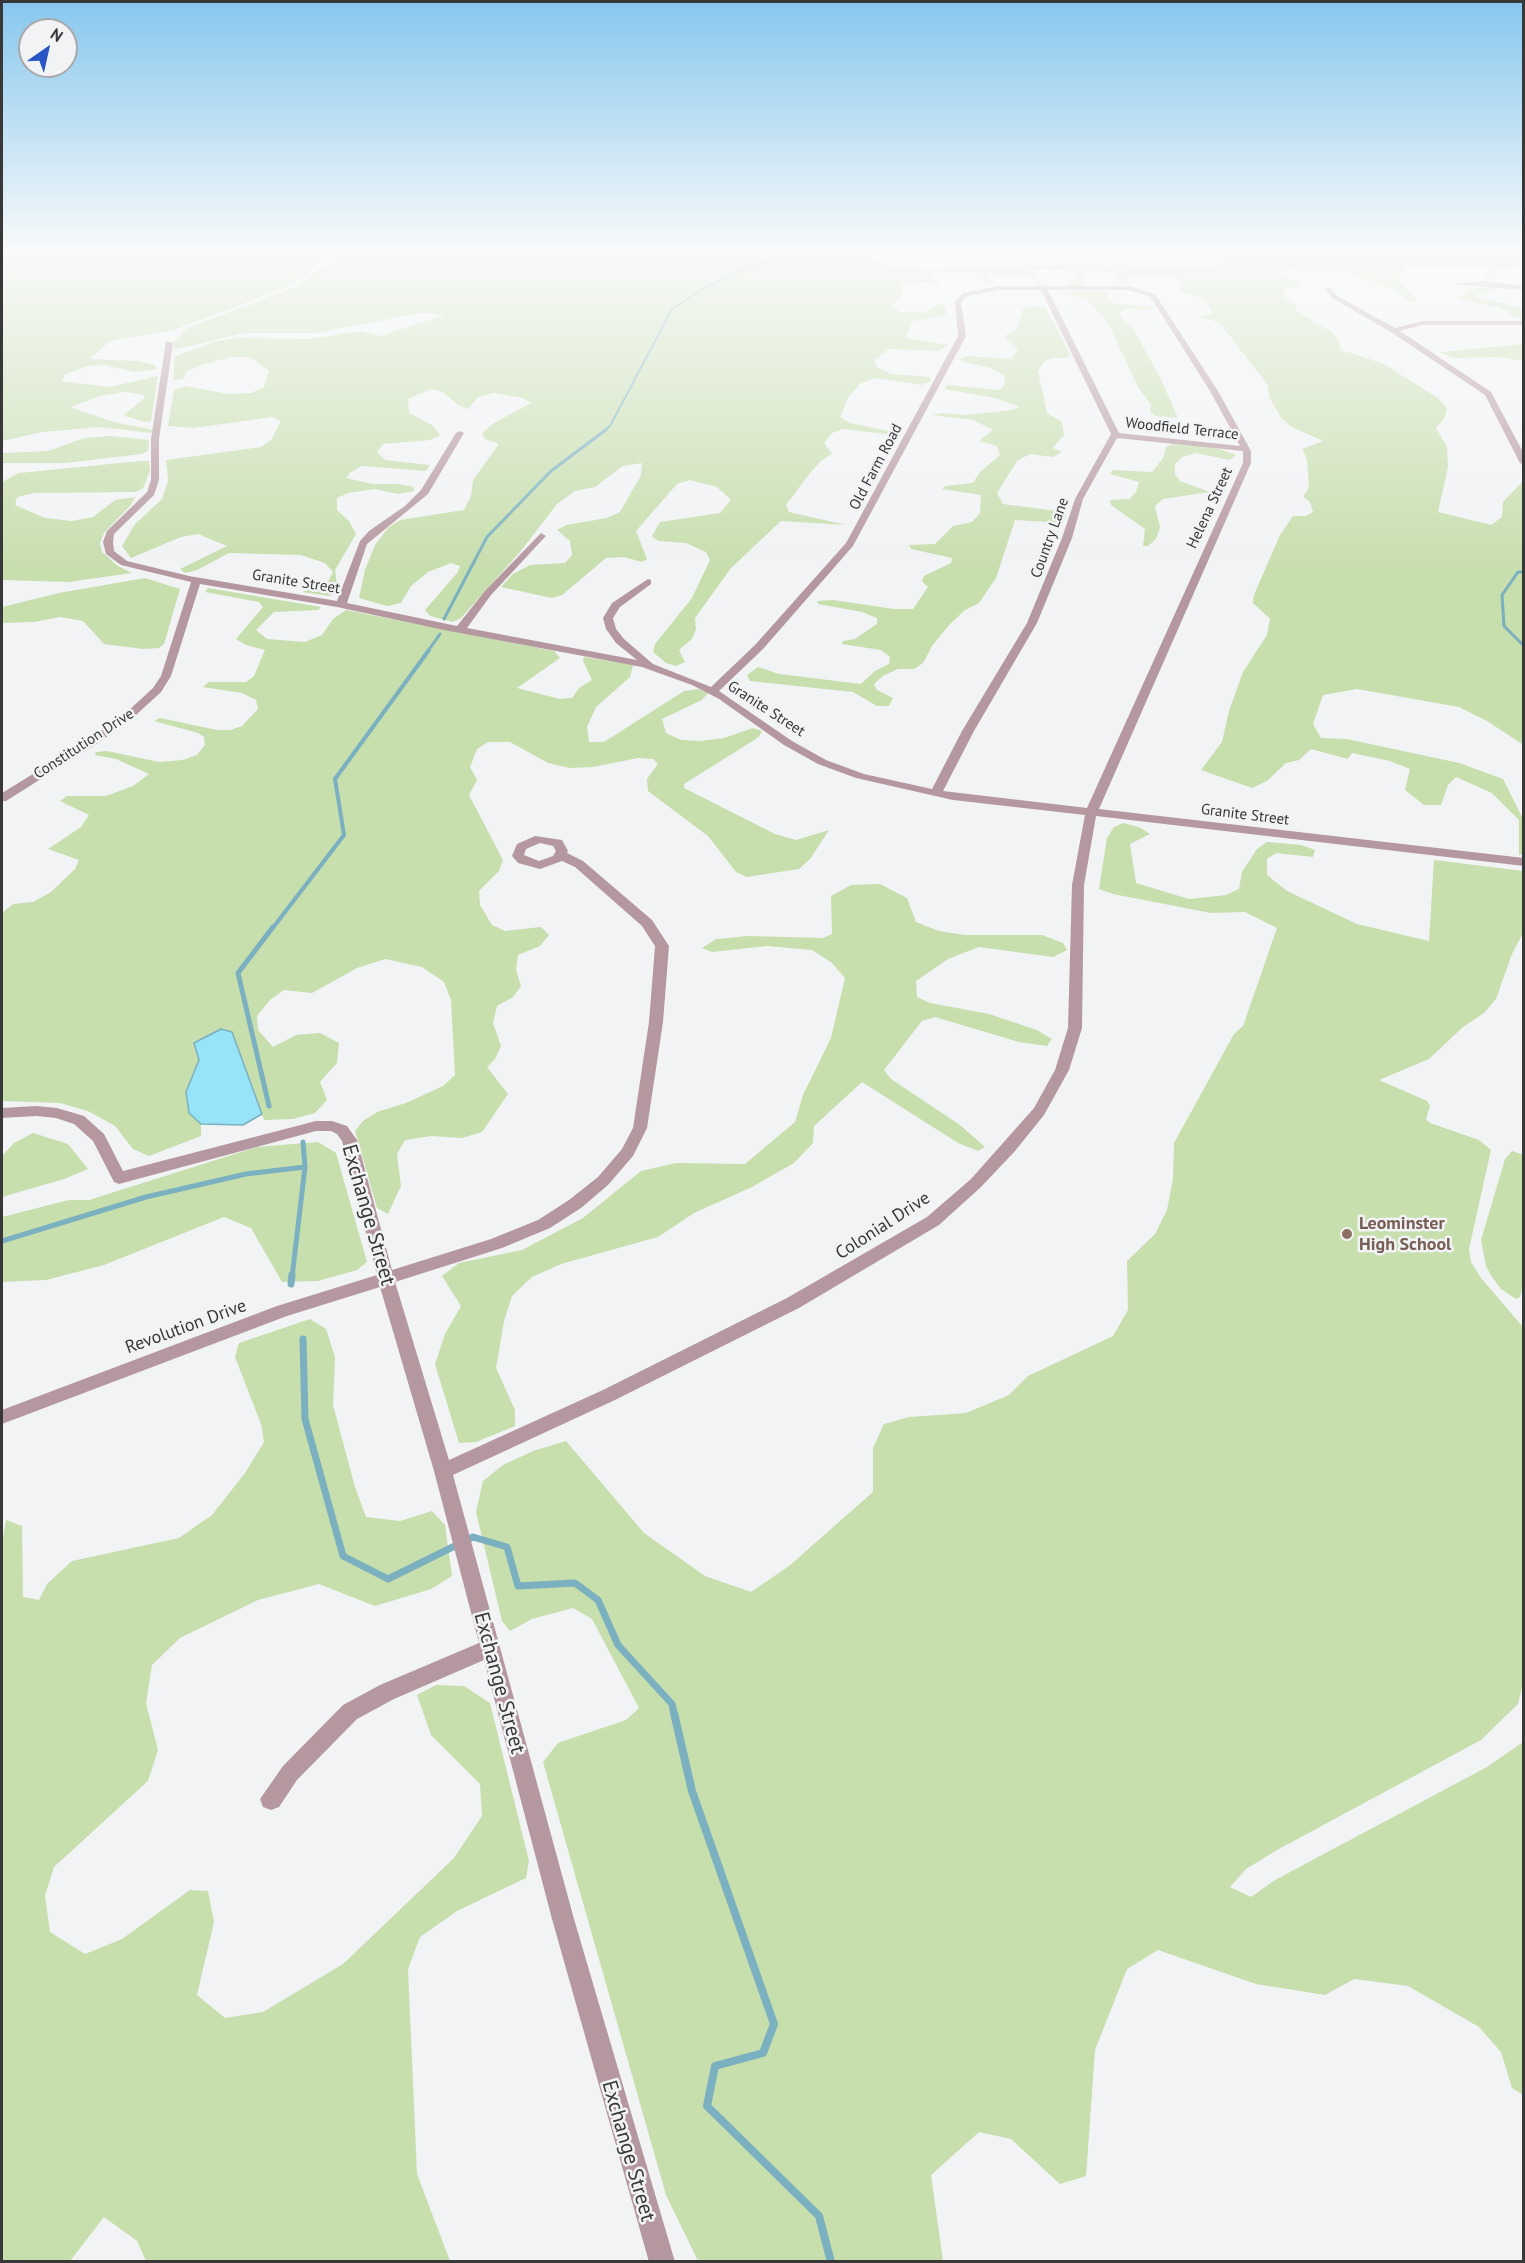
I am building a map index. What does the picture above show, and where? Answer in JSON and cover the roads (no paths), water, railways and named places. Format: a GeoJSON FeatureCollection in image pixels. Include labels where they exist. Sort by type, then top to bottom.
{"type":"FeatureCollection","features":[{"type":"Feature","properties":{"kind":"street","name":"Granite Street"},"geometry":{"type":"LineString","coordinates":[[167,359],[155,439],[157,462],[151,493],[111,533],[108,552],[124,563],[196,581],[341,605],[460,630],[607,656],[652,667],[712,692],[822,762],[860,776],[936,793],[1524,862]]}},
{"type":"Feature","properties":{"kind":"street","name":"Old Farm Road"},"geometry":{"type":"LineString","coordinates":[[712,692],[759,646],[850,544],[950,359]]}},
{"type":"Feature","properties":{"kind":"street"},"geometry":{"type":"LineString","coordinates":[[1077,359],[1114,435]]}},
{"type":"Feature","properties":{"kind":"street","name":"Helena Street"},"geometry":{"type":"LineString","coordinates":[[1092,812],[1204,555],[1247,463],[1246,449],[1193,359]]}},
{"type":"Feature","properties":{"kind":"street"},"geometry":{"type":"LineString","coordinates":[[1436,359],[1488,394],[1524,463]]}},
{"type":"Feature","properties":{"kind":"street"},"geometry":{"type":"LineString","coordinates":[[341,605],[363,543],[372,532],[408,508],[425,492],[460,432]]}},
{"type":"Feature","properties":{"kind":"street","name":"Woodfield Terrace"},"geometry":{"type":"LineString","coordinates":[[1114,435],[1246,449]]}},
{"type":"Feature","properties":{"kind":"street","name":"Country Lane"},"geometry":{"type":"LineString","coordinates":[[936,793],[968,731],[1032,623],[1067,538],[1079,499],[1114,435]]}},
{"type":"Feature","properties":{"kind":"street"},"geometry":{"type":"LineString","coordinates":[[460,630],[488,593],[541,536]]}},
{"type":"Feature","properties":{"kind":"street","name":"Constitution Drive"},"geometry":{"type":"LineString","coordinates":[[2,798],[94,741],[132,713],[157,690],[166,676],[196,581]]}},
{"type":"Feature","properties":{"kind":"street"},"geometry":{"type":"LineString","coordinates":[[648,582],[616,605],[608,618],[611,629],[621,641],[652,667]]}},
{"type":"Feature","properties":{"kind":"street","name":"Colonial Drive"},"geometry":{"type":"LineString","coordinates":[[444,1471],[609,1395],[793,1303],[933,1221],[976,1183],[1039,1111],[1062,1070],[1075,1028],[1078,885],[1092,812]]}},
{"type":"Feature","properties":{"kind":"street","name":"Revolution Drive"},"geometry":{"type":"LineString","coordinates":[[2,1418],[174,1351],[386,1277],[496,1244],[544,1224],[575,1204],[603,1181],[627,1152],[640,1128],[656,1022],[662,946],[647,923],[626,903],[579,864],[561,855]]}},
{"type":"Feature","properties":{"kind":"street","name":"Exchange Street"},"geometry":{"type":"LineString","coordinates":[[2,1113],[36,1111],[57,1113],[79,1120],[99,1138],[119,1178],[316,1126],[332,1126],[342,1130],[349,1140],[386,1277],[444,1471],[489,1648],[581,1984],[662,2262]]}},
{"type":"Feature","properties":{"kind":"street"},"geometry":{"type":"LineString","coordinates":[[271,1798],[290,1773],[350,1712],[387,1692],[489,1648]]}},
{"type":"Feature","properties":{"kind":"water"},"geometry":{"type":"Polygon","coordinates":[[[221,1029],[232,1032],[262,1114],[243,1125],[201,1124],[189,1113],[186,1092],[199,1060],[194,1043],[221,1029]]]}},
{"type":"Feature","properties":{"kind":"waterway"},"geometry":{"type":"LineString","coordinates":[[605,430],[610,426],[646,359]]}},
{"type":"Feature","properties":{"kind":"waterway"},"geometry":{"type":"LineString","coordinates":[[444,619],[487,537],[551,471],[607,429]]}},
{"type":"Feature","properties":{"kind":"waterway"},"geometry":{"type":"LineString","coordinates":[[1524,572],[1518,572],[1502,595],[1504,626],[1524,646]]}},
{"type":"Feature","properties":{"kind":"waterway"},"geometry":{"type":"LineString","coordinates":[[428,651],[440,634]]}},
{"type":"Feature","properties":{"kind":"waterway"},"geometry":{"type":"LineString","coordinates":[[272,929],[344,835],[335,779],[429,650]]}},
{"type":"Feature","properties":{"kind":"waterway"},"geometry":{"type":"LineString","coordinates":[[269,1106],[238,973],[273,927]]}},
{"type":"Feature","properties":{"kind":"waterway"},"geometry":{"type":"LineString","coordinates":[[303,1142],[305,1167]]}},
{"type":"Feature","properties":{"kind":"waterway"},"geometry":{"type":"LineString","coordinates":[[2,1241],[146,1197],[246,1174],[305,1167]]}},
{"type":"Feature","properties":{"kind":"waterway"},"geometry":{"type":"LineString","coordinates":[[292,1277],[305,1167]]}},
{"type":"Feature","properties":{"kind":"waterway"},"geometry":{"type":"LineString","coordinates":[[291,1284],[292,1275]]}},
{"type":"Feature","properties":{"kind":"waterway"},"geometry":{"type":"LineString","coordinates":[[303,1339],[305,1419],[343,1556],[388,1579],[473,1537],[507,1547],[518,1586],[575,1583],[598,1600],[618,1645],[672,1704],[674,1714]]}},
{"type":"Feature","properties":{"kind":"waterway"},"geometry":{"type":"LineString","coordinates":[[674,1713],[692,1791],[774,2024],[763,2053],[715,2066],[707,2106],[819,2216],[831,2262]]}},
{"type":"Feature","properties":{"kind":"place","name":"Leominster High School"},"geometry":{"type":"Point","coordinates":[1347,1234]}}]}
